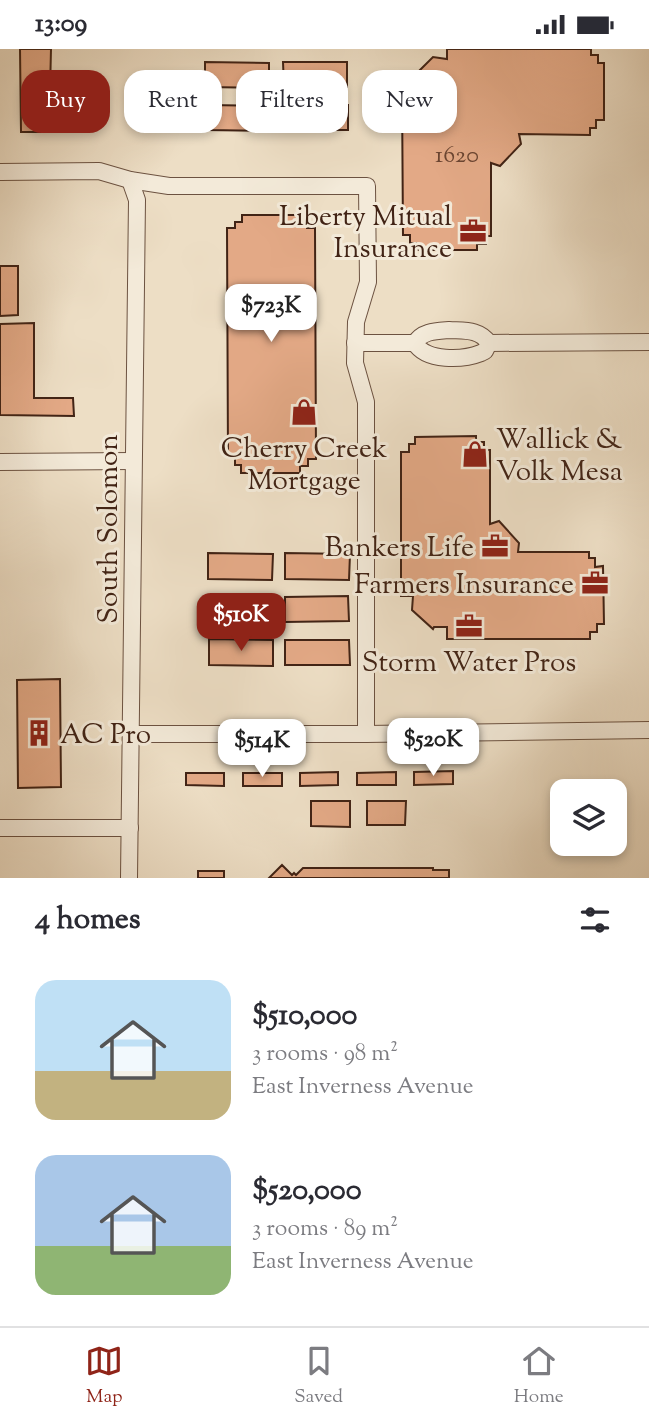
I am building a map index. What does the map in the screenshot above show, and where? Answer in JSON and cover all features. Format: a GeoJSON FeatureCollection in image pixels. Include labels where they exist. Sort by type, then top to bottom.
{"type":"FeatureCollection","features":[{"type":"Feature","properties":{"kind":"street"},"geometry":{"type":"LineString","coordinates":[[0,172],[99,171],[130,180],[169,185],[367,185],[368,282],[359,307],[355,342],[355,363],[366,402],[366,734]]}},
{"type":"Feature","properties":{"kind":"street","name":"South Solomon"},"geometry":{"type":"LineString","coordinates":[[130,180],[137,200],[130,878]]}},
{"type":"Feature","properties":{"kind":"street"},"geometry":{"type":"LineString","coordinates":[[415,343],[418,337],[430,332],[449,330],[472,331],[481,334],[489,343],[649,342]]}},
{"type":"Feature","properties":{"kind":"street"},"geometry":{"type":"LineString","coordinates":[[355,342],[415,343]]}},
{"type":"Feature","properties":{"kind":"street"},"geometry":{"type":"LineString","coordinates":[[415,343],[418,349],[428,355],[450,358],[474,356],[485,351],[489,343]]}},
{"type":"Feature","properties":{"kind":"street"},"geometry":{"type":"LineString","coordinates":[[0,462],[133,461]]}},
{"type":"Feature","properties":{"kind":"street"},"geometry":{"type":"LineString","coordinates":[[132,734],[649,730]]}},
{"type":"Feature","properties":{"kind":"street"},"geometry":{"type":"LineString","coordinates":[[0,828],[130,828]]}},
{"type":"Feature","properties":{"kind":"building"},"geometry":{"type":"Polygon","coordinates":[[[20,49],[51,49],[50,70],[21,70],[21,132],[20,49]]]}},
{"type":"Feature","properties":{"kind":"building"},"geometry":{"type":"Polygon","coordinates":[[[447,49],[591,49],[591,55],[598,55],[598,63],[604,63],[604,120],[596,120],[596,128],[590,128],[590,135],[519,134],[521,144],[500,166],[491,163],[491,236],[486,236],[486,244],[477,244],[477,250],[416,250],[416,243],[410,243],[410,235],[403,235],[402,133],[457,133],[457,70],[420,70],[433,57],[447,59],[447,49]]]}},
{"type":"Feature","properties":{"kind":"building"},"geometry":{"type":"Polygon","coordinates":[[[205,62],[269,63],[269,70],[236,70],[236,87],[222,87],[222,70],[205,70],[205,62]]]}},
{"type":"Feature","properties":{"kind":"building"},"geometry":{"type":"Polygon","coordinates":[[[283,62],[347,62],[347,70],[283,70],[283,62]]]}},
{"type":"Feature","properties":{"kind":"building"},"geometry":{"type":"Polygon","coordinates":[[[222,105],[236,105],[236,130],[222,130],[222,105]]]}},
{"type":"Feature","properties":{"kind":"building"},"geometry":{"type":"Polygon","coordinates":[[[242,215],[300,215],[300,221],[307,221],[307,228],[315,228],[316,459],[308,459],[308,466],[300,466],[300,473],[241,473],[241,465],[235,465],[235,458],[228,458],[227,228],[235,228],[235,222],[242,222],[242,215]]]}},
{"type":"Feature","properties":{"kind":"building"},"geometry":{"type":"Polygon","coordinates":[[[0,266],[18,266],[18,315],[0,316],[0,266]]]}},
{"type":"Feature","properties":{"kind":"building"},"geometry":{"type":"Polygon","coordinates":[[[34,323],[34,398],[73,398],[74,416],[0,415],[0,324],[34,323]]]}},
{"type":"Feature","properties":{"kind":"building"},"geometry":{"type":"Polygon","coordinates":[[[476,436],[476,442],[484,442],[484,450],[490,450],[490,524],[499,521],[519,543],[518,552],[589,552],[589,558],[595,558],[595,567],[603,566],[604,624],[597,624],[597,632],[590,632],[590,639],[447,639],[447,627],[433,629],[412,610],[413,596],[401,596],[401,452],[409,452],[409,444],[415,444],[415,437],[476,436]]]}},
{"type":"Feature","properties":{"kind":"building"},"geometry":{"type":"Polygon","coordinates":[[[208,553],[273,554],[272,580],[208,579],[208,553]]]}},
{"type":"Feature","properties":{"kind":"building"},"geometry":{"type":"Polygon","coordinates":[[[285,553],[350,554],[349,580],[285,579],[285,553]]]}},
{"type":"Feature","properties":{"kind":"building"},"geometry":{"type":"Polygon","coordinates":[[[207,596],[271,597],[271,623],[206,622],[207,596]]]}},
{"type":"Feature","properties":{"kind":"building"},"geometry":{"type":"Polygon","coordinates":[[[348,596],[349,621],[285,622],[285,597],[348,596]]]}},
{"type":"Feature","properties":{"kind":"building"},"geometry":{"type":"Polygon","coordinates":[[[209,639],[273,640],[273,666],[209,665],[209,639]]]}},
{"type":"Feature","properties":{"kind":"building"},"geometry":{"type":"Polygon","coordinates":[[[285,640],[349,640],[350,665],[285,665],[285,640]]]}},
{"type":"Feature","properties":{"kind":"building","name":"AC Pro"},"geometry":{"type":"Polygon","coordinates":[[[60,679],[61,787],[18,788],[17,680],[60,679]]]}},
{"type":"Feature","properties":{"kind":"building"},"geometry":{"type":"Polygon","coordinates":[[[453,771],[453,784],[414,785],[414,772],[453,771]]]}},
{"type":"Feature","properties":{"kind":"building"},"geometry":{"type":"Polygon","coordinates":[[[338,772],[338,785],[300,786],[300,773],[338,772]]]}},
{"type":"Feature","properties":{"kind":"building"},"geometry":{"type":"Polygon","coordinates":[[[396,772],[396,785],[357,785],[357,773],[396,772]]]}},
{"type":"Feature","properties":{"kind":"building"},"geometry":{"type":"Polygon","coordinates":[[[186,773],[224,773],[224,786],[186,785],[186,773]]]}},
{"type":"Feature","properties":{"kind":"building"},"geometry":{"type":"Polygon","coordinates":[[[243,773],[282,773],[282,786],[243,786],[243,773]]]}},
{"type":"Feature","properties":{"kind":"building"},"geometry":{"type":"Polygon","coordinates":[[[311,801],[350,801],[350,827],[311,826],[311,801]]]}},
{"type":"Feature","properties":{"kind":"building"},"geometry":{"type":"Polygon","coordinates":[[[367,801],[406,801],[405,825],[367,825],[367,801]]]}},
{"type":"Feature","properties":{"kind":"building"},"geometry":{"type":"Polygon","coordinates":[[[282,865],[292,875],[296,875],[303,868],[433,868],[449,870],[449,878],[269,878],[282,865]]]}},
{"type":"Feature","properties":{"kind":"building"},"geometry":{"type":"Polygon","coordinates":[[[198,871],[224,871],[224,878],[198,878],[198,871]]]}},
{"type":"Feature","properties":{"kind":"place","name":"Liberty Mitual Insurance"},"geometry":{"type":"Point","coordinates":[473,231]}},
{"type":"Feature","properties":{"kind":"place","name":"Cherry Creek Mortgage"},"geometry":{"type":"Point","coordinates":[304,412]}},
{"type":"Feature","properties":{"kind":"place","name":"Wallick & Volk Mesa"},"geometry":{"type":"Point","coordinates":[475,454]}},
{"type":"Feature","properties":{"kind":"place","name":"Bankers Life"},"geometry":{"type":"Point","coordinates":[495,546]}},
{"type":"Feature","properties":{"kind":"place","name":"Farmers Insurance"},"geometry":{"type":"Point","coordinates":[595,583]}},
{"type":"Feature","properties":{"kind":"place","name":"Storm Water Pros"},"geometry":{"type":"Point","coordinates":[469,626]}},
{"type":"Feature","properties":{"kind":"place","name":"AC Pro"},"geometry":{"type":"Point","coordinates":[39,733]}}]}
